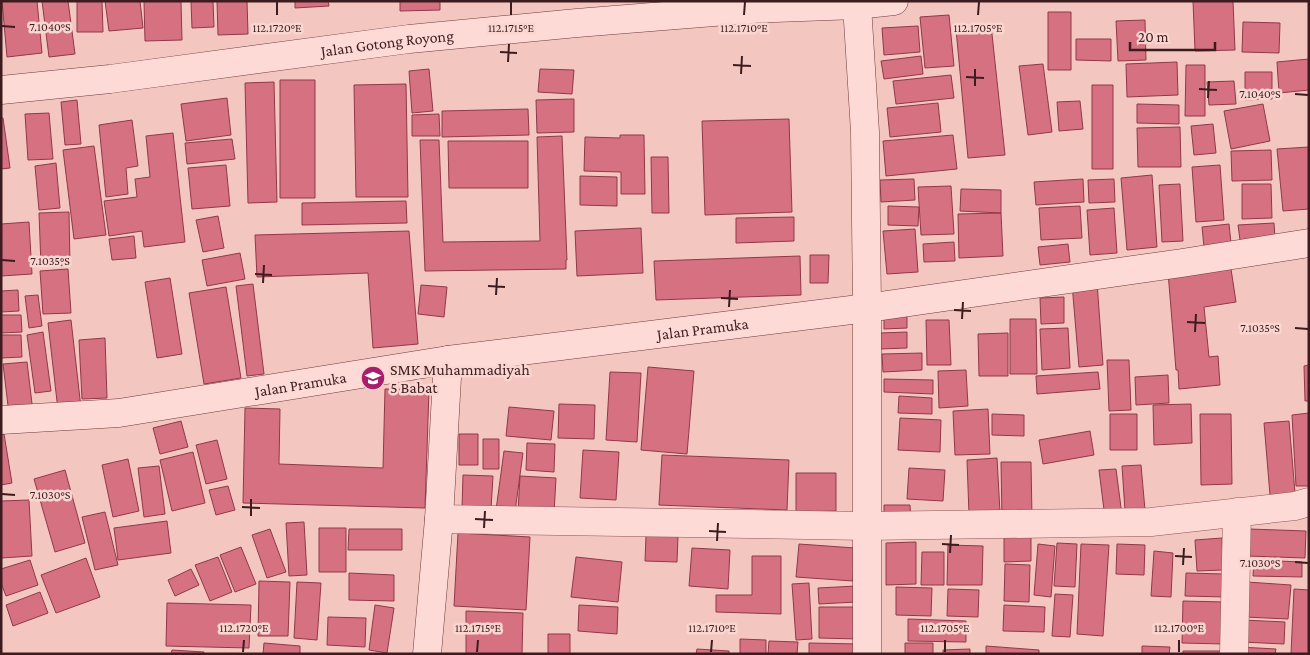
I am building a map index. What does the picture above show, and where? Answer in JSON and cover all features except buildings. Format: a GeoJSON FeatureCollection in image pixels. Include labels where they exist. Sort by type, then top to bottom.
{"type":"FeatureCollection","features":[{"type":"Feature","properties":{"kind":"street","name":"Jalan Gotong Royong"},"geometry":{"type":"LineString","coordinates":[[1,90],[110,79],[439,36],[751,9],[894,1]]}},
{"type":"Feature","properties":{"kind":"street"},"geometry":{"type":"LineString","coordinates":[[857,3],[865,132],[867,654]]}},
{"type":"Feature","properties":{"kind":"street","name":"Jalan Pramuka"},"geometry":{"type":"LineString","coordinates":[[1,420],[119,413],[448,360],[867,308],[1309,243]]}},
{"type":"Feature","properties":{"kind":"street"},"geometry":{"type":"LineString","coordinates":[[427,654],[439,519],[448,360]]}},
{"type":"Feature","properties":{"kind":"street"},"geometry":{"type":"LineString","coordinates":[[439,519],[866,526],[1151,522],[1295,506],[1309,502]]}},
{"type":"Feature","properties":{"kind":"street"},"geometry":{"type":"LineString","coordinates":[[1234,654],[1237,512]]}},
{"type":"Feature","properties":{"kind":"place","name":"SMK Muhammadiyah 5 Babat"},"geometry":{"type":"Point","coordinates":[373,378]}}]}
